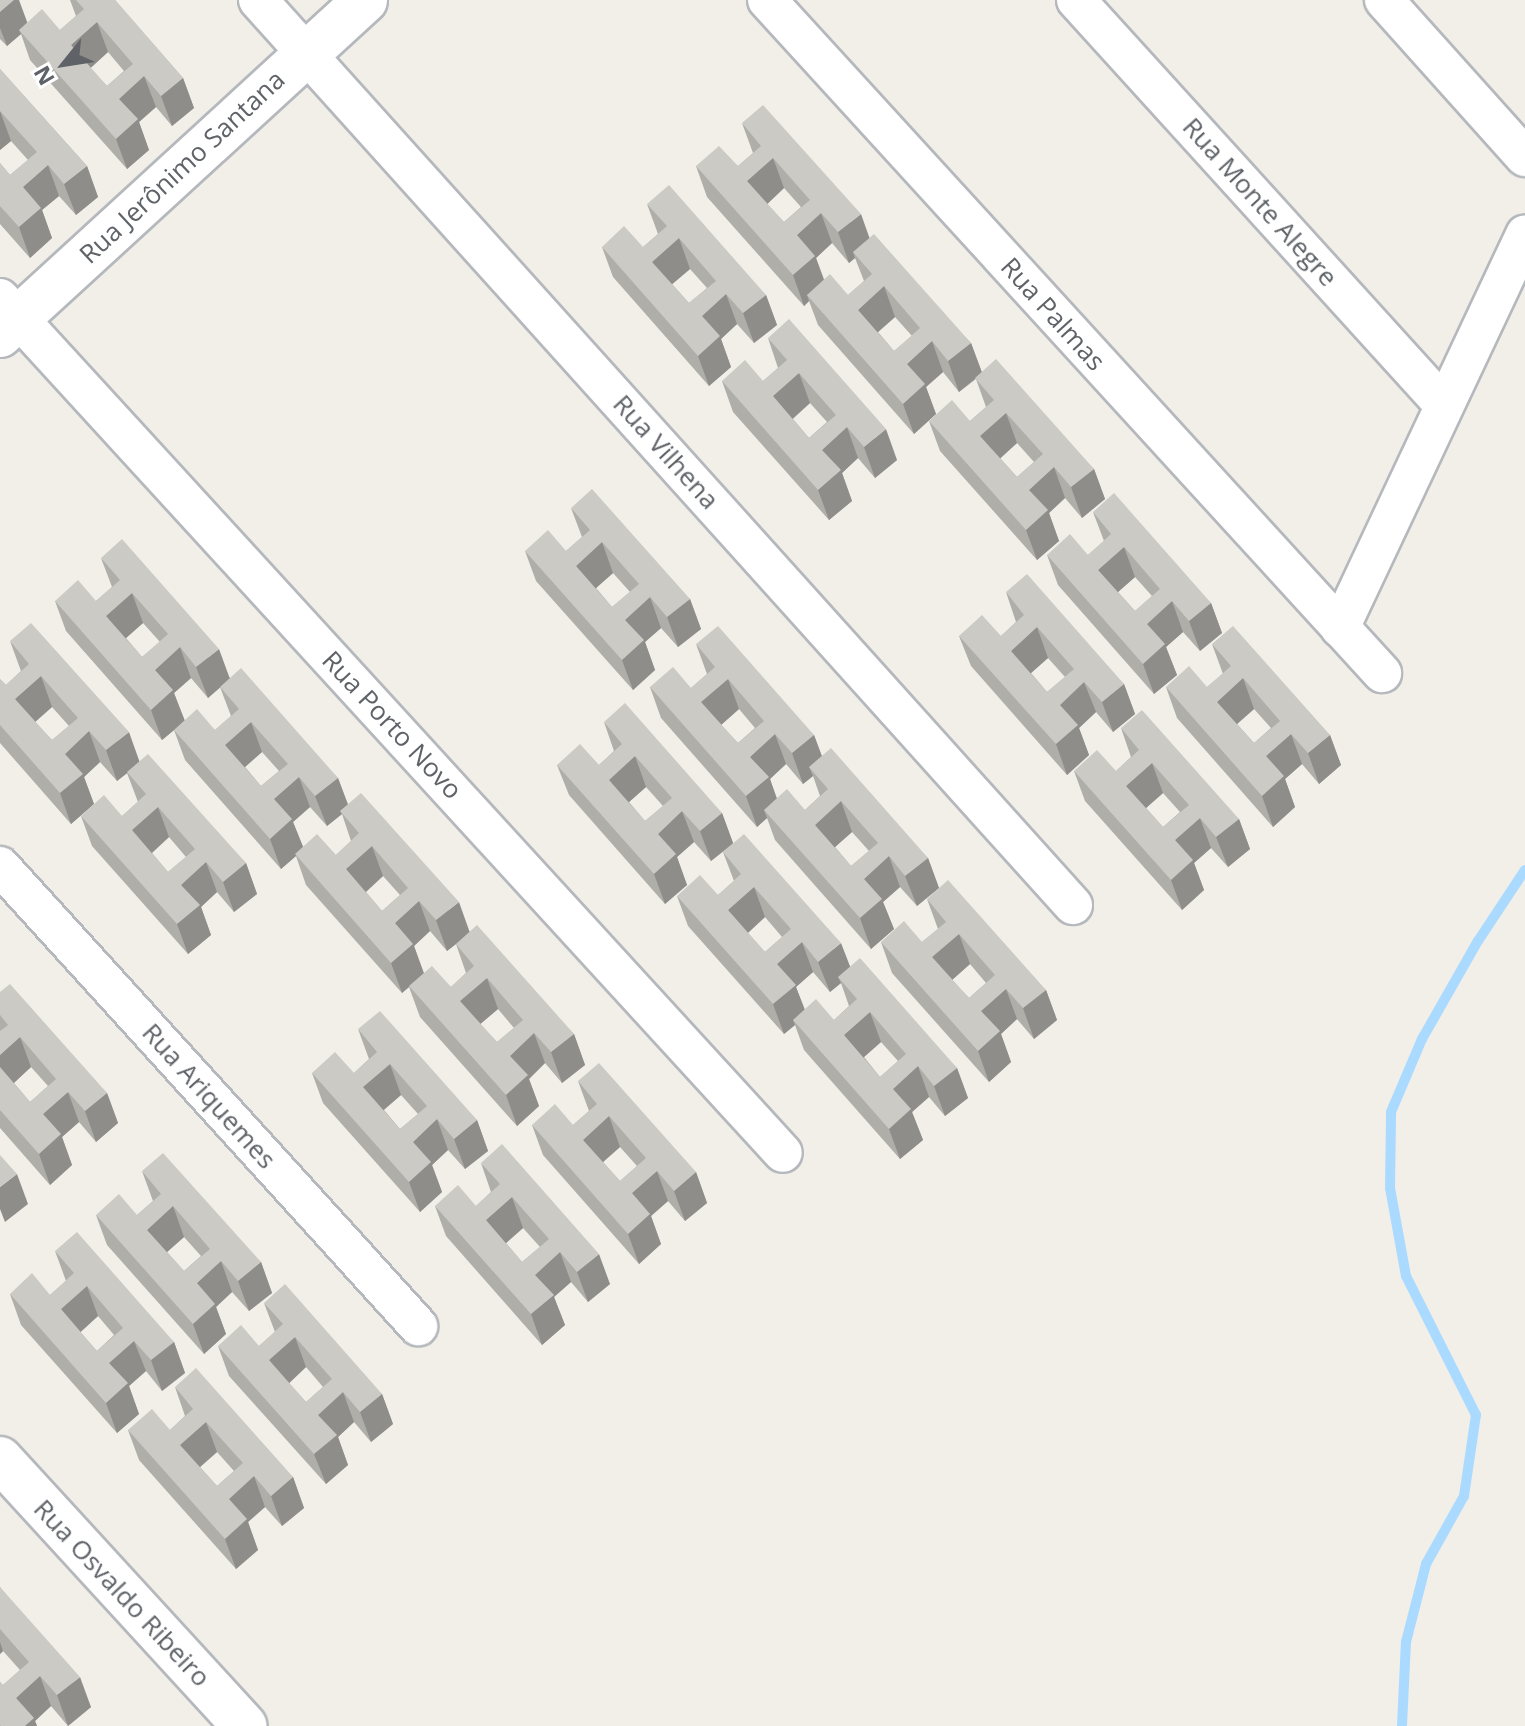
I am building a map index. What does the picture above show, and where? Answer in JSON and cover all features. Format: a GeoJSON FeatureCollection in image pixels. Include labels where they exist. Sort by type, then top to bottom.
{"type":"FeatureCollection","features":[{"type":"Feature","properties":{"kind":"street","name":"Rua Vilhena"},"geometry":{"type":"LineString","coordinates":[[258,0],[1073,905]]}},
{"type":"Feature","properties":{"kind":"street","name":"Rua Jerônimo Santana"},"geometry":{"type":"LineString","coordinates":[[6,317],[365,0]]}},
{"type":"Feature","properties":{"kind":"street","name":"Rua Palmas"},"geometry":{"type":"LineString","coordinates":[[767,0],[1382,673]]}},
{"type":"Feature","properties":{"kind":"street","name":"Rua Monte Alegre"},"geometry":{"type":"LineString","coordinates":[[1076,0],[1443,404]]}},
{"type":"Feature","properties":{"kind":"street"},"geometry":{"type":"LineString","coordinates":[[1384,0],[1525,157]]}},
{"type":"Feature","properties":{"kind":"street"},"geometry":{"type":"LineString","coordinates":[[1340,628],[1525,234]]}},
{"type":"Feature","properties":{"kind":"street","name":"Rua Porto Novo"},"geometry":{"type":"LineString","coordinates":[[6,317],[783,1153]]}},
{"type":"Feature","properties":{"kind":"street","name":"Rua Ariquemes"},"geometry":{"type":"LineString","coordinates":[[0,866],[418,1326]]}},
{"type":"Feature","properties":{"kind":"street","name":"Rua Osvaldo Ribeiro"},"geometry":{"type":"LineString","coordinates":[[0,1459],[245,1726]]}},
{"type":"Feature","properties":{"kind":"building"},"geometry":{"type":"Polygon","coordinates":[[[0,0],[14,0],[0,12],[0,0]]]}},
{"type":"Feature","properties":{"kind":"building"},"geometry":{"type":"Polygon","coordinates":[[[76,0],[115,0],[183,78],[161,96],[144,76],[119,99],[138,119],[116,139],[19,30],[42,9],[60,30],[84,9],[76,0]],[[97,22],[71,45],[107,86],[133,64],[97,22]]]}},
{"type":"Feature","properties":{"kind":"building"},"geometry":{"type":"Polygon","coordinates":[[[0,69],[87,166],[64,184],[48,165],[23,187],[41,208],[19,227],[0,206],[0,163],[10,175],[37,152],[0,111],[0,69]]]}},
{"type":"Feature","properties":{"kind":"building"},"geometry":{"type":"Polygon","coordinates":[[[763,105],[861,214],[838,232],[821,213],[797,235],[815,256],[793,275],[696,166],[719,146],[738,166],[761,146],[742,123],[763,105]],[[773,158],[747,181],[784,222],[810,200],[773,158]]]}},
{"type":"Feature","properties":{"kind":"building"},"geometry":{"type":"Polygon","coordinates":[[[669,185],[766,295],[743,313],[726,294],[702,316],[720,336],[698,356],[602,247],[624,226],[643,247],[667,226],[647,204],[669,185]],[[679,238],[652,262],[689,303],[716,281],[679,238]]]}},
{"type":"Feature","properties":{"kind":"building"},"geometry":{"type":"Polygon","coordinates":[[[874,234],[971,343],[948,361],[932,341],[907,364],[925,384],[903,404],[807,295],[830,274],[848,295],[872,274],[853,252],[874,234]],[[884,286],[858,310],[894,351],[920,328],[884,286]]]}},
{"type":"Feature","properties":{"kind":"building"},"geometry":{"type":"Polygon","coordinates":[[[789,319],[886,429],[864,447],[847,427],[822,450],[841,470],[818,490],[722,381],[745,360],[763,381],[787,360],[768,338],[789,319]],[[799,373],[773,396],[809,438],[836,415],[799,373]]]}},
{"type":"Feature","properties":{"kind":"building"},"geometry":{"type":"Polygon","coordinates":[[[996,359],[1094,469],[1071,487],[1054,467],[1029,490],[1048,510],[1026,530],[929,421],[952,400],[970,421],[994,400],[975,378],[996,359]],[[1006,413],[980,436],[1017,477],[1043,454],[1006,413]]]}},
{"type":"Feature","properties":{"kind":"building"},"geometry":{"type":"Polygon","coordinates":[[[592,489],[690,599],[667,617],[650,597],[625,620],[644,640],[622,660],[525,551],[548,530],[566,551],[590,530],[571,508],[592,489]],[[602,542],[576,566],[612,607],[639,584],[602,542]]]}},
{"type":"Feature","properties":{"kind":"building"},"geometry":{"type":"Polygon","coordinates":[[[1114,493],[1211,603],[1189,621],[1172,601],[1147,624],[1165,644],[1143,664],[1047,555],[1070,534],[1088,555],[1111,534],[1093,512],[1114,493]],[[1124,547],[1098,570],[1135,611],[1160,589],[1124,547]]]}},
{"type":"Feature","properties":{"kind":"building"},"geometry":{"type":"Polygon","coordinates":[[[122,539],[219,649],[196,667],[180,647],[155,670],[173,690],[151,710],[55,601],[78,580],[96,601],[120,580],[101,558],[122,539]],[[132,593],[106,616],[142,657],[168,634],[132,593]]]}},
{"type":"Feature","properties":{"kind":"building"},"geometry":{"type":"Polygon","coordinates":[[[1027,574],[1124,684],[1102,702],[1084,682],[1060,705],[1078,725],[1056,744],[959,636],[982,615],[1001,636],[1024,615],[1006,592],[1027,574]],[[1037,627],[1011,651],[1047,692],[1074,669],[1037,627]]]}},
{"type":"Feature","properties":{"kind":"building"},"geometry":{"type":"Polygon","coordinates":[[[31,623],[129,732],[106,750],[89,731],[65,754],[83,774],[60,793],[0,725],[0,679],[6,685],[29,664],[10,641],[31,623]],[[41,676],[15,699],[52,740],[78,718],[41,676]]]}},
{"type":"Feature","properties":{"kind":"building"},"geometry":{"type":"Polygon","coordinates":[[[718,626],[814,735],[792,753],[775,734],[750,757],[769,777],[746,796],[650,687],[673,667],[691,688],[715,667],[696,644],[718,626]],[[728,679],[701,702],[738,743],[764,721],[728,679]]]}},
{"type":"Feature","properties":{"kind":"building"},"geometry":{"type":"Polygon","coordinates":[[[1233,626],[1330,735],[1308,753],[1291,734],[1266,756],[1284,776],[1262,796],[1166,687],[1189,666],[1207,687],[1231,666],[1212,644],[1233,626]],[[1243,678],[1217,702],[1254,743],[1280,721],[1243,678]]]}},
{"type":"Feature","properties":{"kind":"building"},"geometry":{"type":"Polygon","coordinates":[[[241,668],[338,778],[315,796],[299,777],[274,799],[292,819],[270,839],[174,730],[197,709],[215,730],[239,709],[220,687],[241,668]],[[251,722],[225,745],[261,786],[288,764],[251,722]]]}},
{"type":"Feature","properties":{"kind":"building"},"geometry":{"type":"Polygon","coordinates":[[[625,703],[722,813],[700,831],[682,811],[658,834],[676,854],[654,874],[557,765],[580,744],[599,765],[622,744],[604,722],[625,703]],[[635,756],[609,780],[645,821],[672,798],[635,756]]]}},
{"type":"Feature","properties":{"kind":"building"},"geometry":{"type":"Polygon","coordinates":[[[1142,710],[1239,819],[1216,837],[1200,818],[1175,840],[1193,860],[1171,880],[1074,771],[1097,750],[1116,771],[1139,750],[1121,728],[1142,710]],[[1152,763],[1126,786],[1163,827],[1189,805],[1152,763]]]}},
{"type":"Feature","properties":{"kind":"building"},"geometry":{"type":"Polygon","coordinates":[[[831,748],[928,858],[905,876],[889,856],[864,879],[882,899],[860,918],[764,810],[787,789],[805,810],[828,789],[809,767],[831,748]],[[841,801],[815,825],[851,866],[878,843],[841,801]]]}},
{"type":"Feature","properties":{"kind":"building"},"geometry":{"type":"Polygon","coordinates":[[[148,754],[246,863],[223,882],[206,862],[181,885],[200,905],[177,924],[81,816],[104,795],[122,816],[146,794],[127,772],[148,754]],[[158,807],[132,830],[168,872],[195,849],[158,807]]]}},
{"type":"Feature","properties":{"kind":"building"},"geometry":{"type":"Polygon","coordinates":[[[361,793],[459,902],[436,920],[419,901],[395,923],[413,944],[391,963],[295,854],[317,834],[336,855],[359,833],[340,811],[361,793]],[[372,846],[346,869],[382,911],[408,888],[372,846]]]}},
{"type":"Feature","properties":{"kind":"building"},"geometry":{"type":"Polygon","coordinates":[[[744,834],[841,943],[818,962],[802,942],[777,964],[796,985],[773,1004],[677,896],[700,875],[718,895],[741,874],[723,852],[744,834]],[[754,887],[728,910],[765,952],[791,929],[754,887]]]}},
{"type":"Feature","properties":{"kind":"building"},"geometry":{"type":"Polygon","coordinates":[[[948,880],[1046,990],[1023,1008],[1006,989],[981,1011],[1000,1031],[978,1051],[881,942],[904,921],[922,942],[946,922],[927,899],[948,880]],[[959,934],[932,957],[969,998],[995,975],[959,934]]]}},
{"type":"Feature","properties":{"kind":"building"},"geometry":{"type":"Polygon","coordinates":[[[477,925],[574,1034],[551,1052],[534,1033],[510,1056],[528,1075],[506,1095],[409,986],[432,966],[451,987],[474,966],[456,944],[477,925]],[[487,978],[460,1001],[497,1042],[523,1020],[487,978]]]}},
{"type":"Feature","properties":{"kind":"building"},"geometry":{"type":"Polygon","coordinates":[[[860,958],[957,1068],[934,1086],[918,1066],[893,1089],[911,1109],[889,1129],[793,1020],[816,999],[834,1020],[857,999],[838,977],[860,958]],[[870,1012],[844,1035],[880,1077],[906,1054],[870,1012]]]}},
{"type":"Feature","properties":{"kind":"building"},"geometry":{"type":"Polygon","coordinates":[[[10,984],[107,1093],[85,1111],[68,1092],[43,1114],[61,1134],[39,1154],[0,1110],[0,1067],[30,1102],[56,1079],[20,1037],[0,1055],[0,1031],[8,1025],[0,1015],[0,992],[10,984]]]}},
{"type":"Feature","properties":{"kind":"building"},"geometry":{"type":"Polygon","coordinates":[[[380,1011],[477,1120],[454,1139],[437,1119],[413,1142],[431,1162],[409,1182],[312,1073],[335,1052],[354,1073],[377,1052],[358,1029],[380,1011]],[[390,1064],[363,1087],[400,1129],[427,1106],[390,1064]]]}},
{"type":"Feature","properties":{"kind":"building"},"geometry":{"type":"Polygon","coordinates":[[[599,1063],[696,1172],[674,1191],[657,1171],[632,1193],[650,1214],[628,1234],[532,1125],[555,1104],[573,1125],[597,1104],[578,1081],[599,1063]],[[609,1116],[583,1140],[620,1181],[646,1158],[609,1116]]]}},
{"type":"Feature","properties":{"kind":"building"},"geometry":{"type":"Polygon","coordinates":[[[502,1144],[599,1254],[577,1272],[560,1252],[535,1275],[554,1295],[531,1314],[435,1206],[458,1185],[476,1206],[500,1184],[481,1163],[502,1144]],[[512,1197],[486,1220],[522,1262],[549,1239],[512,1197]]]}},
{"type":"Feature","properties":{"kind":"building"},"geometry":{"type":"Polygon","coordinates":[[[163,1153],[261,1262],[238,1281],[221,1261],[197,1283],[215,1304],[193,1324],[96,1215],[119,1194],[137,1215],[161,1194],[142,1171],[163,1153]],[[173,1206],[147,1230],[184,1271],[210,1249],[173,1206]]]}},
{"type":"Feature","properties":{"kind":"building"},"geometry":{"type":"Polygon","coordinates":[[[0,1155],[17,1174],[0,1187],[0,1155]]]}},
{"type":"Feature","properties":{"kind":"building"},"geometry":{"type":"Polygon","coordinates":[[[77,1232],[174,1342],[151,1360],[134,1341],[109,1363],[128,1383],[106,1403],[10,1294],[32,1273],[50,1295],[74,1273],[55,1251],[77,1232]],[[87,1286],[61,1309],[97,1351],[123,1328],[87,1286]]]}},
{"type":"Feature","properties":{"kind":"building"},"geometry":{"type":"Polygon","coordinates":[[[285,1284],[382,1394],[360,1412],[343,1392],[318,1415],[337,1435],[314,1454],[218,1346],[241,1325],[259,1346],[283,1324],[264,1303],[285,1284]],[[295,1337],[269,1360],[306,1402],[332,1379],[295,1337]]]}},
{"type":"Feature","properties":{"kind":"building"},"geometry":{"type":"Polygon","coordinates":[[[196,1368],[293,1477],[271,1496],[254,1476],[229,1499],[247,1519],[225,1539],[128,1430],[152,1409],[170,1430],[193,1409],[175,1387],[196,1368]],[[206,1422],[180,1445],[217,1486],[243,1463],[206,1422]]]}},
{"type":"Feature","properties":{"kind":"building"},"geometry":{"type":"Polygon","coordinates":[[[0,1587],[80,1677],[57,1695],[40,1676],[16,1698],[34,1718],[25,1726],[0,1725],[0,1682],[3,1685],[29,1662],[0,1629],[0,1587]]]}},
{"type":"Feature","properties":{"kind":"waterway"},"geometry":{"type":"LineString","coordinates":[[1402,1726],[1406,1642],[1426,1564],[1464,1496],[1476,1415],[1406,1276],[1390,1188],[1391,1112],[1422,1039],[1478,941],[1525,870]]}}]}
